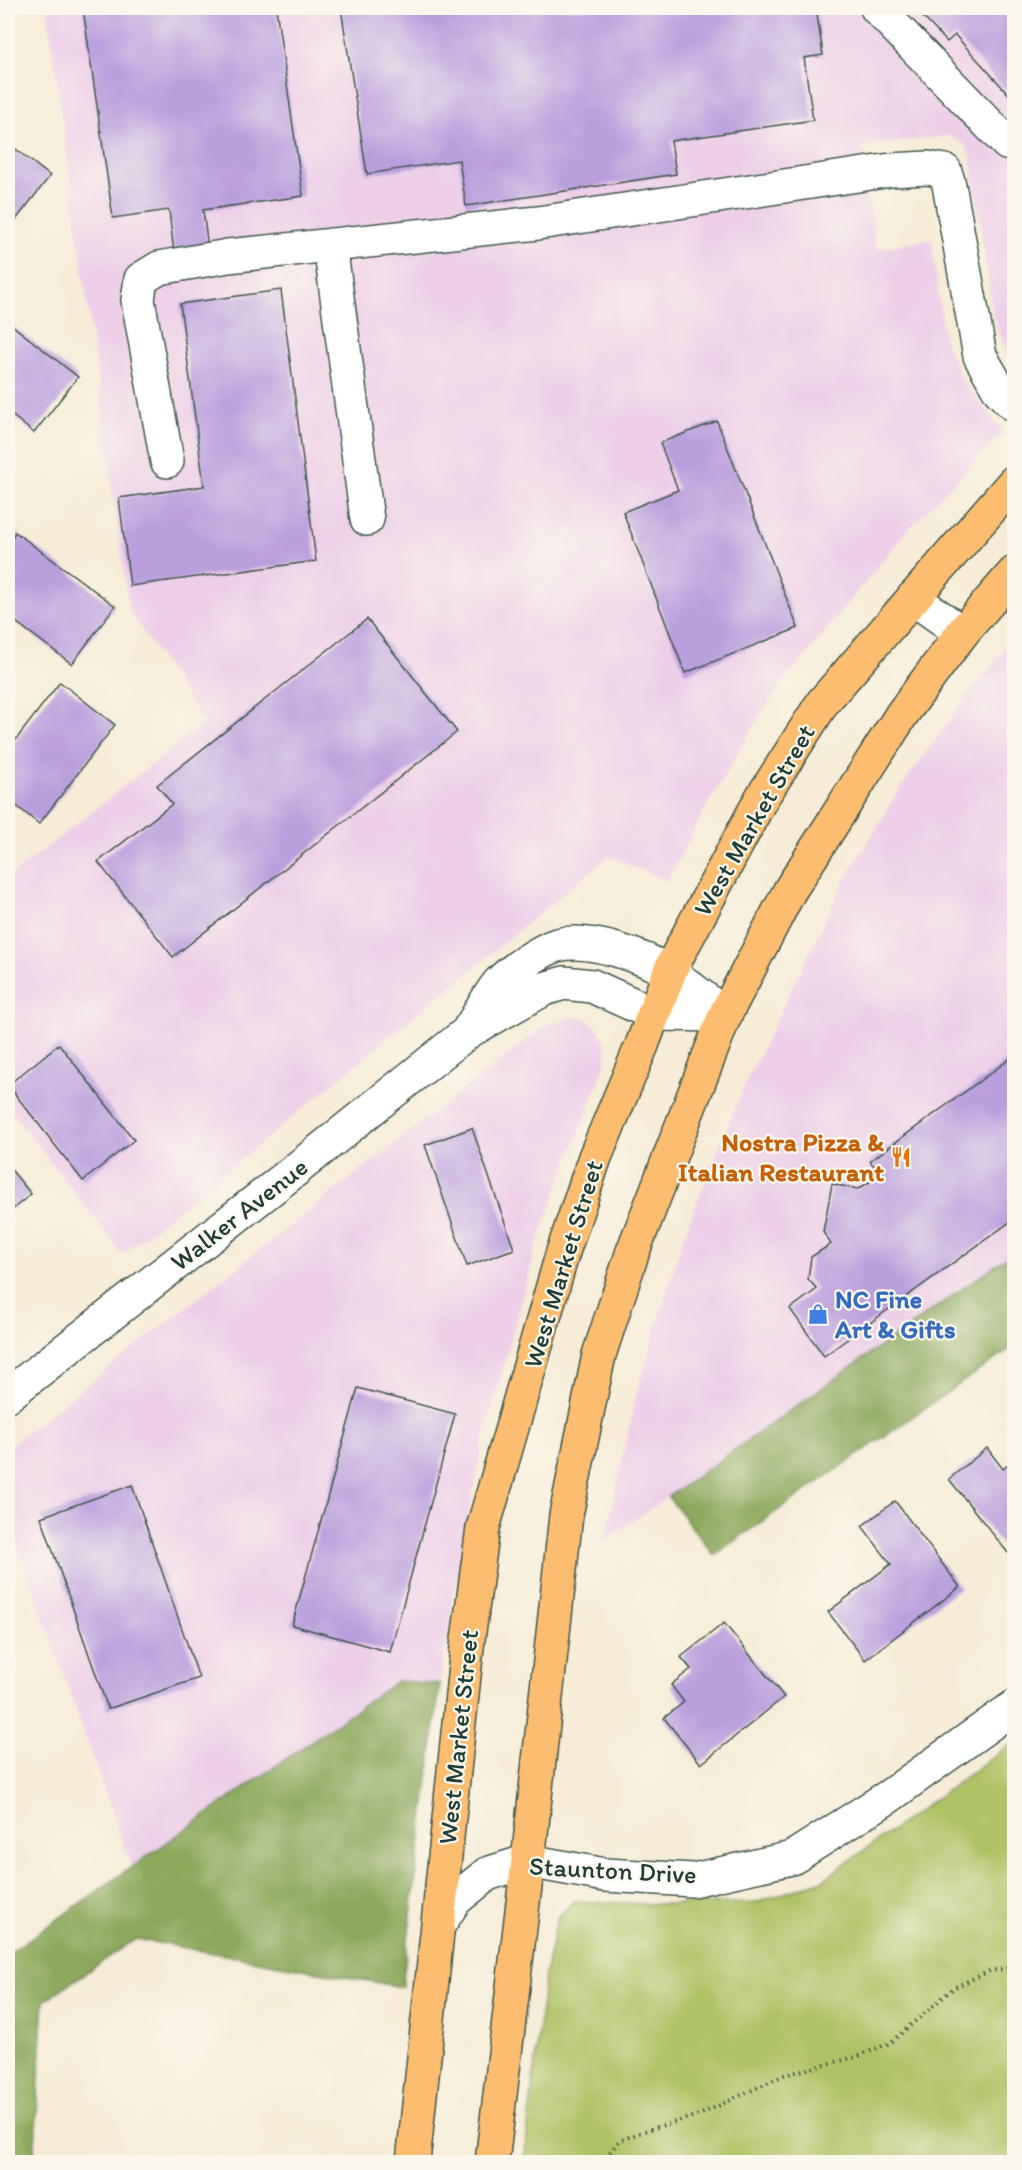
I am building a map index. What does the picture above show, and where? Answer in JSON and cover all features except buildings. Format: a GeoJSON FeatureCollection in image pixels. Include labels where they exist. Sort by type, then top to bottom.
{"type":"FeatureCollection","features":[{"type":"Feature","properties":{"kind":"main road","name":"West Market Street"},"geometry":{"type":"LineString","coordinates":[[413,2163],[467,1647],[483,1528],[562,1255],[595,1157],[669,972],[761,798],[823,702],[1014,482]]}},
{"type":"Feature","properties":{"kind":"main road"},"geometry":{"type":"LineString","coordinates":[[492,2163],[566,1515],[599,1355],[633,1251],[725,1015],[796,880],[902,714],[962,633],[1014,573]]}},
{"type":"Feature","properties":{"kind":"street"},"geometry":{"type":"LineString","coordinates":[[877,8],[1012,144]]}},
{"type":"Feature","properties":{"kind":"street"},"geometry":{"type":"LineString","coordinates":[[167,461],[138,300],[141,279],[159,268],[228,255],[538,223],[891,170],[927,168],[945,171],[980,356],[1000,391],[1014,405]]}},
{"type":"Feature","properties":{"kind":"street"},"geometry":{"type":"LineString","coordinates":[[330,245],[367,519]]}},
{"type":"Feature","properties":{"kind":"street"},"geometry":{"type":"LineString","coordinates":[[913,598],[962,633]]}},
{"type":"Feature","properties":{"kind":"street","name":"Walker Avenue"},"geometry":{"type":"LineString","coordinates":[[468,1031],[499,983],[524,963],[557,945],[595,945],[616,949],[669,972],[725,1015]]}},
{"type":"Feature","properties":{"kind":"street","name":"Walker Avenue"},"geometry":{"type":"LineString","coordinates":[[8,1395],[289,1175],[468,1031],[544,989],[564,983],[592,986],[654,1014],[725,1015]]}},
{"type":"Feature","properties":{"kind":"street","name":"Staunton Drive"},"geometry":{"type":"LineString","coordinates":[[439,1924],[455,1900],[487,1874],[528,1862],[605,1875],[693,1880],[792,1858],[888,1797],[1014,1707]]}},
{"type":"Feature","properties":{"kind":"path"},"geometry":{"type":"LineString","coordinates":[[603,2163],[619,2141],[646,2130],[699,2115],[784,2076],[856,2057],[890,2043],[955,1987],[990,1971],[1014,1967]]}},
{"type":"Feature","properties":{"kind":"shaded area"},"geometry":{"type":"Polygon","coordinates":[[[47,8],[1014,8],[1014,364],[1004,346],[993,316],[971,157],[965,145],[950,136],[863,146],[876,249],[932,239],[944,340],[963,381],[1003,432],[907,531],[770,699],[708,804],[667,881],[609,856],[222,1175],[122,1254],[8,1107],[8,878],[204,723],[129,611],[47,8]]]}},
{"type":"Feature","properties":{"kind":"shaded area"},"geometry":{"type":"Polygon","coordinates":[[[1014,637],[1014,1252],[605,1541],[635,1398],[684,1234],[744,1085],[845,880],[897,793],[967,696],[1014,637]]]}},
{"type":"Feature","properties":{"kind":"shaded area"},"geometry":{"type":"Polygon","coordinates":[[[571,1017],[583,1017],[596,1026],[605,1041],[607,1060],[539,1238],[483,1440],[459,1563],[440,1684],[397,1681],[131,1866],[8,1517],[8,1447],[545,1026],[571,1017]]]}},
{"type":"Feature","properties":{"kind":"green space"},"geometry":{"type":"Polygon","coordinates":[[[1014,1252],[1014,1346],[714,1555],[668,1497],[1014,1252]]]}},
{"type":"Feature","properties":{"kind":"green space"},"geometry":{"type":"Polygon","coordinates":[[[397,1681],[440,1684],[402,1987],[136,1939],[44,2001],[34,2162],[8,2162],[8,1954],[397,1681]]]}},
{"type":"Feature","properties":{"kind":"green space"},"geometry":{"type":"Polygon","coordinates":[[[1014,1742],[1014,2162],[524,2162],[545,1974],[557,1918],[574,1901],[651,1904],[755,1903],[823,1880],[1014,1742]]]}},
{"type":"Feature","properties":{"kind":"place","name":"Nostra Pizza & Italian Restaurant"},"geometry":{"type":"Point","coordinates":[901,1157]}},
{"type":"Feature","properties":{"kind":"place","name":"NC Fine Art & Gifts"},"geometry":{"type":"Point","coordinates":[818,1314]}}]}
